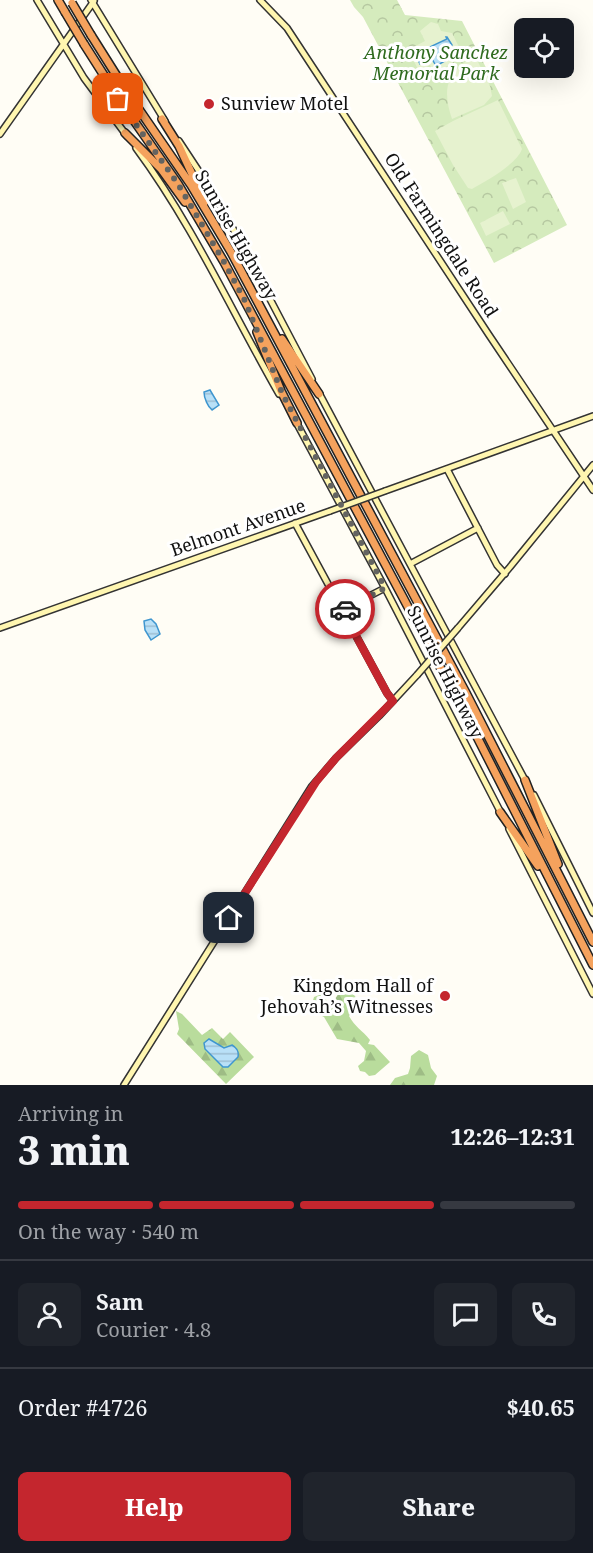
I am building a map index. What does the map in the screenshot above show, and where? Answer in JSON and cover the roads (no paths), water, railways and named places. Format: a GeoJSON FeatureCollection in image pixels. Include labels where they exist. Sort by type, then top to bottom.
{"type":"FeatureCollection","features":[{"type":"Feature","properties":{"kind":"highway","name":"Sunrise Highway"},"geometry":{"type":"LineString","coordinates":[[58,0],[118,99],[199,217],[456,697],[593,965]]}},
{"type":"Feature","properties":{"kind":"highway","name":"Sunrise Highway"},"geometry":{"type":"LineString","coordinates":[[71,1],[115,73],[212,219],[462,686],[593,942]]}},
{"type":"Feature","properties":{"kind":"highway"},"geometry":{"type":"LineString","coordinates":[[162,119],[179,146],[202,192],[212,219]]}},
{"type":"Feature","properties":{"kind":"highway"},"geometry":{"type":"LineString","coordinates":[[125,133],[160,169],[176,192],[199,217]]}},
{"type":"Feature","properties":{"kind":"highway"},"geometry":{"type":"LineString","coordinates":[[245,301],[281,391],[297,423]]}},
{"type":"Feature","properties":{"kind":"highway"},"geometry":{"type":"LineString","coordinates":[[263,313],[320,394]]}},
{"type":"Feature","properties":{"kind":"highway"},"geometry":{"type":"LineString","coordinates":[[525,780],[569,894]]}},
{"type":"Feature","properties":{"kind":"highway"},"geometry":{"type":"LineString","coordinates":[[500,812],[558,896]]}},
{"type":"Feature","properties":{"kind":"main road","name":"Sunrise Highway"},"geometry":{"type":"LineString","coordinates":[[37,0],[92,89],[150,167],[183,218],[297,423],[385,588],[593,994]]}},
{"type":"Feature","properties":{"kind":"main road","name":"Old Farmingdale Road"},"geometry":{"type":"LineString","coordinates":[[260,0],[287,28],[593,490]]}},
{"type":"Feature","properties":{"kind":"main road","name":"Sunrise Highway"},"geometry":{"type":"LineString","coordinates":[[92,1],[162,119],[195,164],[230,223],[537,800],[593,913]]}},
{"type":"Feature","properties":{"kind":"main road"},"geometry":{"type":"LineString","coordinates":[[0,134],[92,1]]}},
{"type":"Feature","properties":{"kind":"main road","name":"Belmont Avenue"},"geometry":{"type":"LineString","coordinates":[[0,628],[593,416]]}},
{"type":"Feature","properties":{"kind":"main road"},"geometry":{"type":"LineString","coordinates":[[124,1085],[312,786],[336,758],[417,675],[505,574],[593,465]]}},
{"type":"Feature","properties":{"kind":"main road"},"geometry":{"type":"LineString","coordinates":[[447,469],[499,568],[505,574]]}},
{"type":"Feature","properties":{"kind":"main road"},"geometry":{"type":"LineString","coordinates":[[295,523],[393,701]]}},
{"type":"Feature","properties":{"kind":"main road"},"geometry":{"type":"LineString","coordinates":[[410,564],[478,528]]}},
{"type":"Feature","properties":{"kind":"main road"},"geometry":{"type":"LineString","coordinates":[[342,610],[385,588]]}},
{"type":"Feature","properties":{"kind":"water"},"geometry":{"type":"Polygon","coordinates":[[[446,37],[452,45],[441,51],[445,61],[436,66],[431,57],[420,64],[415,54],[447,39],[446,37]]]}},
{"type":"Feature","properties":{"kind":"water"},"geometry":{"type":"Polygon","coordinates":[[[210,390],[219,405],[212,410],[204,394],[210,390]]]}},
{"type":"Feature","properties":{"kind":"water"},"geometry":{"type":"Polygon","coordinates":[[[151,619],[160,634],[151,640],[145,630],[144,621],[151,619]]]}},
{"type":"Feature","properties":{"kind":"water"},"geometry":{"type":"Polygon","coordinates":[[[209,1039],[224,1048],[232,1045],[237,1050],[238,1057],[228,1067],[223,1067],[205,1049],[204,1043],[209,1039]]]}},
{"type":"Feature","properties":{"kind":"place","name":"Sunview Motel"},"geometry":{"type":"Point","coordinates":[209,104]}},
{"type":"Feature","properties":{"kind":"place","name":"Kingdom Hall of Jehovah’s Witnesses"},"geometry":{"type":"Point","coordinates":[445,996]}},
{"type":"Feature","properties":{"kind":"park label","name":"Anthony Sanchez Memorial Park"},"geometry":{"type":"Point","coordinates":[436,63]}}]}
